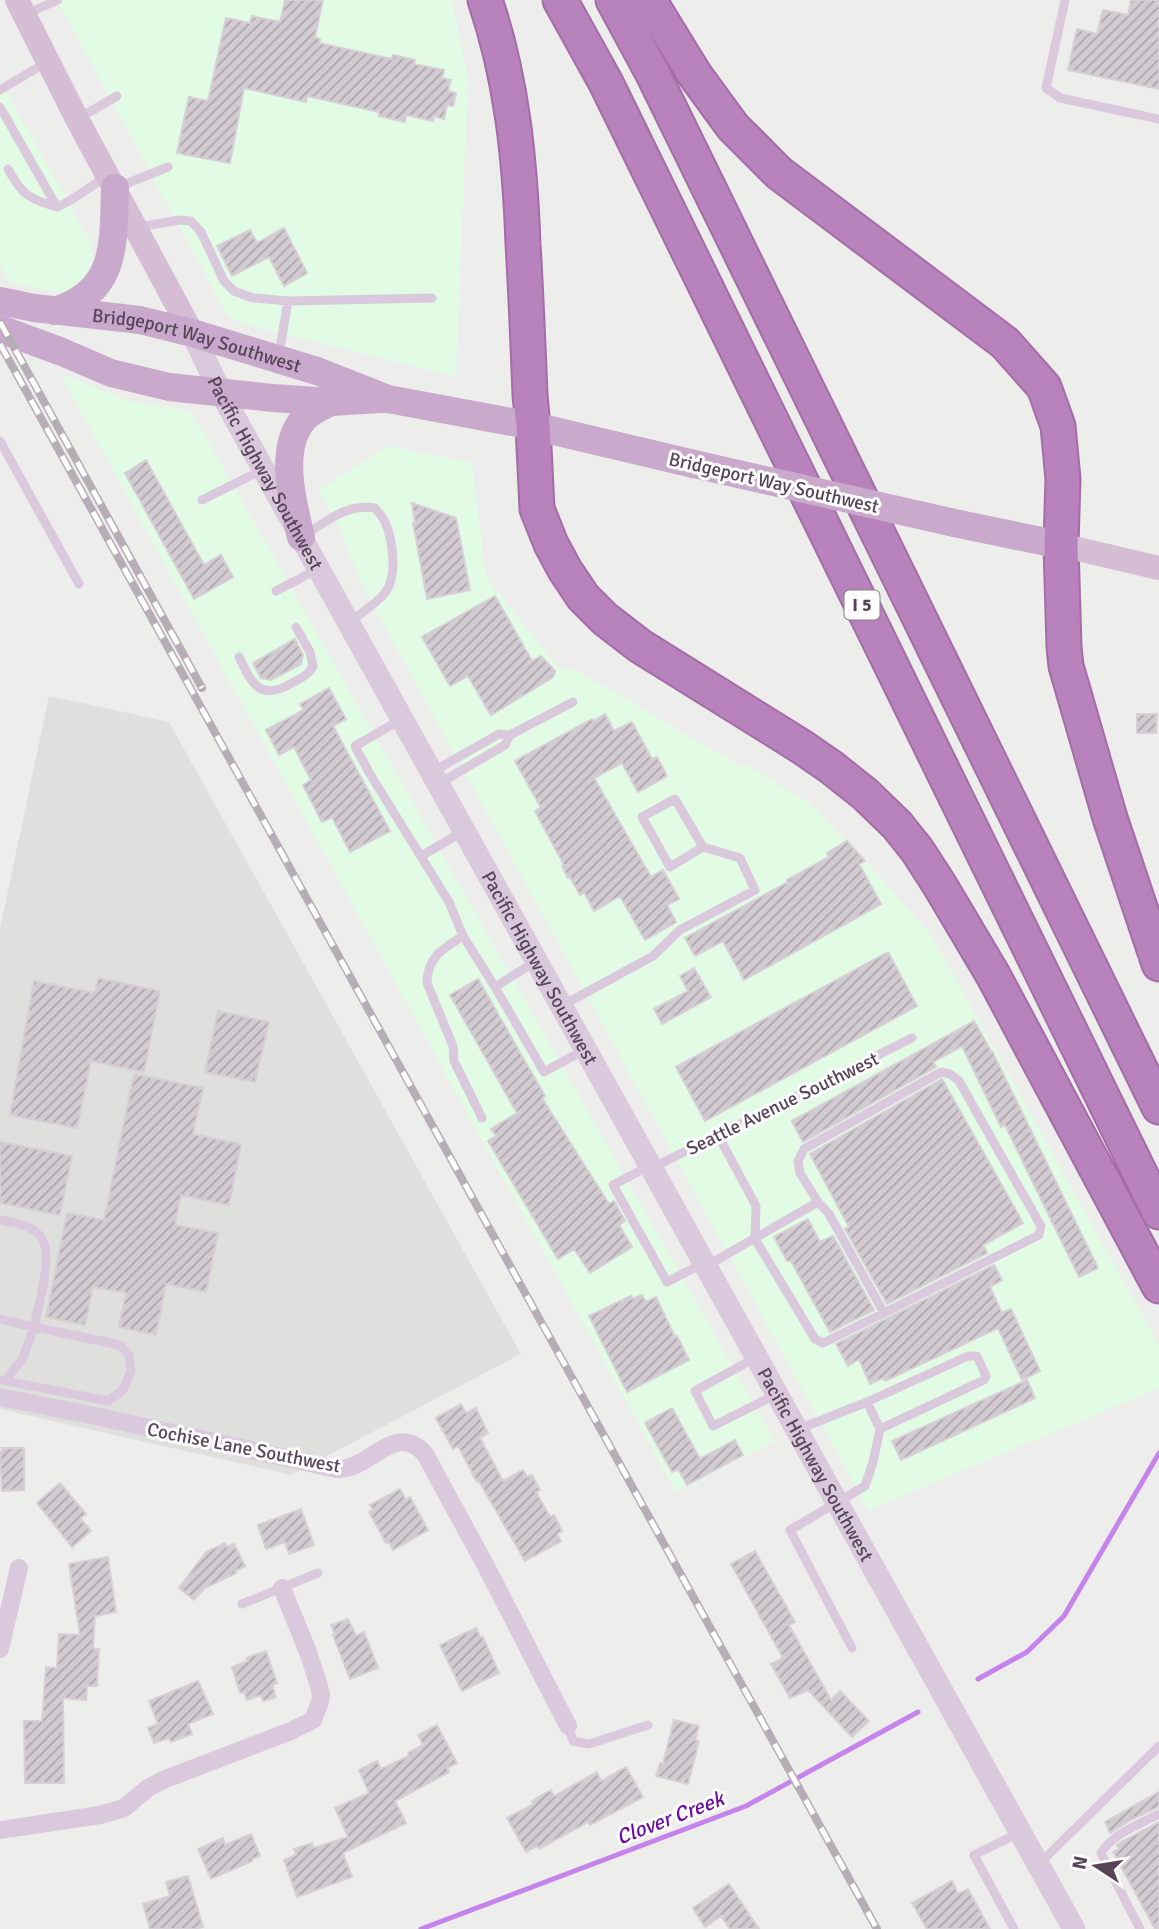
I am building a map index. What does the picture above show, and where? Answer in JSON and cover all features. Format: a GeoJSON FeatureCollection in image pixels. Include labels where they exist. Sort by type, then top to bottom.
{"type":"FeatureCollection","features":[{"type":"Feature","properties":{"kind":"highway"},"geometry":{"type":"LineString","coordinates":[[485,0],[498,36],[514,117],[521,184],[537,509],[556,553],[583,597],[606,619],[640,646],[802,747],[865,794],[897,825],[917,850],[992,975],[1159,1286]]}},
{"type":"Feature","properties":{"kind":"highway","name":"I 5"},"geometry":{"type":"LineString","coordinates":[[560,0],[606,83],[1159,1212]]}},
{"type":"Feature","properties":{"kind":"highway","name":"I 5"},"geometry":{"type":"LineString","coordinates":[[613,0],[653,74],[1159,1107]]}},
{"type":"Feature","properties":{"kind":"highway"},"geometry":{"type":"LineString","coordinates":[[649,0],[695,75],[733,127],[779,173],[1005,343],[1044,387],[1058,426],[1063,479],[1061,545],[1066,666],[1110,818],[1159,964]]}},
{"type":"Feature","properties":{"kind":"main road","name":"Pacific Highway Southwest"},"geometry":{"type":"LineString","coordinates":[[21,7],[192,333]]}},
{"type":"Feature","properties":{"kind":"main road"},"geometry":{"type":"LineString","coordinates":[[55,311],[85,298],[102,278],[110,255],[114,226],[111,181]]}},
{"type":"Feature","properties":{"kind":"main road","name":"Bridgeport Way Southwest"},"geometry":{"type":"LineString","coordinates":[[0,301],[55,311],[140,320],[192,333],[278,359],[338,392]]}},
{"type":"Feature","properties":{"kind":"main road","name":"Bridgeport Way Southwest"},"geometry":{"type":"LineString","coordinates":[[0,329],[111,373],[169,387],[221,393],[338,392],[388,399],[533,426],[1159,568]]}},
{"type":"Feature","properties":{"kind":"main road"},"geometry":{"type":"LineString","coordinates":[[301,537],[290,489],[293,438],[305,418],[338,392]]}},
{"type":"Feature","properties":{"kind":"street","name":"Pacific Highway Southwest"},"geometry":{"type":"LineString","coordinates":[[192,333],[221,393],[1074,1929]]}},
{"type":"Feature","properties":{"kind":"street","name":"Cochise Lane Southwest"},"geometry":{"type":"LineString","coordinates":[[2,1386],[80,1413],[337,1469],[353,1467],[390,1445],[405,1442],[419,1447],[487,1567],[568,1726]]}},
{"type":"Feature","properties":{"kind":"street"},"geometry":{"type":"LineString","coordinates":[[0,1649],[19,1568]]}},
{"type":"Feature","properties":{"kind":"street"},"geometry":{"type":"LineString","coordinates":[[0,1830],[100,1815],[124,1808],[148,1788],[163,1780],[313,1720],[321,1695],[308,1652],[282,1588]]}},
{"type":"Feature","properties":{"kind":"lane"},"geometry":{"type":"LineString","coordinates":[[21,7],[58,0]]}},
{"type":"Feature","properties":{"kind":"lane"},"geometry":{"type":"LineString","coordinates":[[1065,0],[1046,88],[1060,98],[1159,119]]}},
{"type":"Feature","properties":{"kind":"lane"},"geometry":{"type":"LineString","coordinates":[[0,90],[49,61]]}},
{"type":"Feature","properties":{"kind":"lane"},"geometry":{"type":"LineString","coordinates":[[78,119],[117,96]]}},
{"type":"Feature","properties":{"kind":"lane"},"geometry":{"type":"LineString","coordinates":[[0,107],[57,207]]}},
{"type":"Feature","properties":{"kind":"lane"},"geometry":{"type":"LineString","coordinates":[[8,169],[26,195],[57,207],[111,181],[168,167]]}},
{"type":"Feature","properties":{"kind":"lane"},"geometry":{"type":"LineString","coordinates":[[137,227],[180,220],[191,221],[201,232],[224,281],[234,291],[253,298],[288,301],[432,298]]}},
{"type":"Feature","properties":{"kind":"lane"},"geometry":{"type":"LineString","coordinates":[[278,359],[288,301]]}},
{"type":"Feature","properties":{"kind":"lane"},"geometry":{"type":"LineString","coordinates":[[0,441],[79,584]]}},
{"type":"Feature","properties":{"kind":"lane"},"geometry":{"type":"LineString","coordinates":[[202,499],[263,469]]}},
{"type":"Feature","properties":{"kind":"lane"},"geometry":{"type":"LineString","coordinates":[[301,537],[352,508],[363,506],[375,509],[384,521],[391,546],[393,570],[390,584],[384,594],[349,623]]}},
{"type":"Feature","properties":{"kind":"lane"},"geometry":{"type":"LineString","coordinates":[[276,591],[319,569]]}},
{"type":"Feature","properties":{"kind":"lane"},"geometry":{"type":"LineString","coordinates":[[239,657],[255,686],[274,692],[282,689],[307,674],[313,666],[310,652],[296,627]]}},
{"type":"Feature","properties":{"kind":"lane"},"geometry":{"type":"LineString","coordinates":[[435,778],[499,734],[510,735],[573,702]]}},
{"type":"Feature","properties":{"kind":"lane"},"geometry":{"type":"LineString","coordinates":[[402,719],[355,746],[370,774],[449,902],[463,936],[544,1072],[586,1049]]}},
{"type":"Feature","properties":{"kind":"lane"},"geometry":{"type":"LineString","coordinates":[[562,1006],[653,956],[680,930],[755,890],[740,858],[703,847],[675,799],[642,817],[670,867],[703,847]]}},
{"type":"Feature","properties":{"kind":"lane"},"geometry":{"type":"LineString","coordinates":[[421,856],[464,831]]}},
{"type":"Feature","properties":{"kind":"lane"},"geometry":{"type":"LineString","coordinates":[[463,936],[433,959],[427,972],[427,983],[453,1046],[454,1061],[482,1118]]}},
{"type":"Feature","properties":{"kind":"lane"},"geometry":{"type":"LineString","coordinates":[[495,987],[536,961]]}},
{"type":"Feature","properties":{"kind":"lane","name":"Seattle Avenue Southwest"},"geometry":{"type":"LineString","coordinates":[[705,1265],[667,1282],[612,1185],[912,1038]]}},
{"type":"Feature","properties":{"kind":"lane"},"geometry":{"type":"LineString","coordinates":[[718,1135],[756,1206],[755,1239],[815,1339],[823,1342],[884,1312],[1039,1235],[1041,1226],[959,1081],[950,1074],[941,1072],[804,1149],[798,1161],[800,1172],[818,1202],[829,1214],[884,1312]]}},
{"type":"Feature","properties":{"kind":"lane"},"geometry":{"type":"LineString","coordinates":[[705,1265],[818,1202]]}},
{"type":"Feature","properties":{"kind":"lane"},"geometry":{"type":"LineString","coordinates":[[0,1220],[25,1225],[42,1237],[48,1258],[34,1327],[23,1358],[2,1386],[108,1401],[123,1390],[131,1371],[129,1355],[120,1345],[34,1327],[0,1319]]}},
{"type":"Feature","properties":{"kind":"lane"},"geometry":{"type":"LineString","coordinates":[[797,1430],[867,1402],[968,1356],[977,1356],[986,1376],[984,1380],[880,1429]]}},
{"type":"Feature","properties":{"kind":"lane"},"geometry":{"type":"LineString","coordinates":[[756,1357],[695,1391],[713,1426],[777,1394]]}},
{"type":"Feature","properties":{"kind":"lane"},"geometry":{"type":"LineString","coordinates":[[852,1648],[790,1530],[865,1486],[880,1429],[867,1402]]}},
{"type":"Feature","properties":{"kind":"lane"},"geometry":{"type":"LineString","coordinates":[[242,1604],[318,1573]]}},
{"type":"Feature","properties":{"kind":"lane"},"geometry":{"type":"LineString","coordinates":[[568,1726],[573,1741],[589,1744],[648,1725]]}},
{"type":"Feature","properties":{"kind":"lane"},"geometry":{"type":"LineString","coordinates":[[1038,1865],[1159,1746]]}},
{"type":"Feature","properties":{"kind":"lane"},"geometry":{"type":"LineString","coordinates":[[1140,1929],[1101,1853],[1114,1839],[1159,1814]]}},
{"type":"Feature","properties":{"kind":"lane"},"geometry":{"type":"LineString","coordinates":[[1014,1929],[974,1855],[1020,1832]]}},
{"type":"Feature","properties":{"kind":"shaded area"},"geometry":{"type":"Polygon","coordinates":[[[57,0],[452,0],[468,79],[456,377],[244,324],[227,315],[57,0]]]}},
{"type":"Feature","properties":{"kind":"shaded area"},"geometry":{"type":"Polygon","coordinates":[[[0,81],[91,243],[93,259],[88,274],[83,281],[61,293],[10,283],[0,264],[0,81]]]}},
{"type":"Feature","properties":{"kind":"shaded area"},"geometry":{"type":"Polygon","coordinates":[[[60,374],[128,401],[181,409],[196,420],[775,1441],[676,1492],[60,374]]]}},
{"type":"Feature","properties":{"kind":"shaded area"},"geometry":{"type":"Polygon","coordinates":[[[388,446],[472,463],[486,577],[558,667],[576,670],[743,768],[745,764],[808,803],[869,864],[933,938],[1159,1345],[1159,1388],[868,1510],[360,581],[343,537],[319,490],[388,446]]]}},
{"type":"Feature","properties":{"kind":"shaded area"},"geometry":{"type":"Polygon","coordinates":[[[49,696],[169,722],[521,1354],[291,1475],[0,1409],[0,929],[49,696]]]}},
{"type":"Feature","properties":{"kind":"building"},"geometry":{"type":"Polygon","coordinates":[[[285,0],[323,0],[315,37],[320,39],[319,43],[392,59],[393,55],[415,60],[414,64],[444,70],[442,78],[451,80],[448,91],[456,93],[453,106],[447,105],[444,119],[434,116],[433,121],[406,115],[405,122],[379,116],[379,112],[307,96],[306,102],[244,88],[230,163],[177,153],[189,97],[208,101],[226,18],[250,23],[252,16],[280,22],[285,0]]]}},
{"type":"Feature","properties":{"kind":"building"},"geometry":{"type":"Polygon","coordinates":[[[1131,0],[1159,0],[1159,89],[1068,70],[1077,29],[1097,34],[1103,10],[1128,15],[1131,0]]]}},
{"type":"Feature","properties":{"kind":"building"},"geometry":{"type":"Polygon","coordinates":[[[284,228],[307,273],[284,286],[269,257],[232,276],[217,246],[250,230],[257,243],[284,228]]]}},
{"type":"Feature","properties":{"kind":"building"},"geometry":{"type":"Polygon","coordinates":[[[146,460],[204,565],[221,555],[233,577],[194,599],[125,473],[146,460]]]}},
{"type":"Feature","properties":{"kind":"building"},"geometry":{"type":"Polygon","coordinates":[[[412,503],[456,518],[470,590],[427,599],[412,503]]]}},
{"type":"Feature","properties":{"kind":"building"},"geometry":{"type":"Polygon","coordinates":[[[495,596],[532,661],[541,656],[555,671],[553,677],[491,715],[468,676],[450,686],[422,637],[495,596]]]}},
{"type":"Feature","properties":{"kind":"building"},"geometry":{"type":"Polygon","coordinates":[[[295,639],[303,655],[301,664],[271,680],[261,678],[253,663],[295,639]]]}},
{"type":"Feature","properties":{"kind":"building"},"geometry":{"type":"Polygon","coordinates":[[[329,688],[346,719],[333,726],[390,831],[350,852],[332,817],[322,822],[303,785],[311,780],[294,747],[279,755],[266,730],[304,710],[300,704],[329,688]]]}},
{"type":"Feature","properties":{"kind":"building"},"geometry":{"type":"Polygon","coordinates":[[[605,714],[614,731],[632,722],[652,759],[657,757],[667,776],[638,792],[622,763],[594,778],[651,877],[663,870],[679,899],[667,905],[676,922],[645,940],[620,896],[594,911],[584,892],[580,895],[570,877],[568,878],[562,866],[564,865],[535,811],[541,808],[515,761],[605,714]]]}},
{"type":"Feature","properties":{"kind":"building"},"geometry":{"type":"Polygon","coordinates":[[[1137,714],[1157,714],[1156,733],[1137,733],[1137,714]]]}},
{"type":"Feature","properties":{"kind":"building"},"geometry":{"type":"Polygon","coordinates":[[[847,841],[865,861],[859,864],[881,904],[744,980],[723,941],[695,956],[685,938],[788,882],[787,880],[829,857],[827,853],[847,841]]]}},
{"type":"Feature","properties":{"kind":"building"},"geometry":{"type":"Polygon","coordinates":[[[888,952],[917,1006],[705,1121],[676,1067],[888,952]]]}},
{"type":"Feature","properties":{"kind":"building"},"geometry":{"type":"Polygon","coordinates":[[[694,968],[711,997],[662,1024],[654,1009],[688,991],[680,976],[694,968]]]}},
{"type":"Feature","properties":{"kind":"building"},"geometry":{"type":"Polygon","coordinates":[[[98,978],[160,991],[144,1072],[91,1061],[77,1128],[10,1115],[34,981],[95,993],[98,978]]]}},
{"type":"Feature","properties":{"kind":"building"},"geometry":{"type":"Polygon","coordinates":[[[478,979],[545,1096],[542,1098],[609,1204],[614,1201],[625,1221],[619,1225],[632,1247],[590,1273],[574,1249],[558,1259],[488,1141],[496,1136],[491,1129],[517,1113],[450,995],[478,979]]]}},
{"type":"Feature","properties":{"kind":"building"},"geometry":{"type":"Polygon","coordinates":[[[218,1011],[269,1022],[255,1082],[205,1072],[218,1011]]]}},
{"type":"Feature","properties":{"kind":"building"},"geometry":{"type":"Polygon","coordinates":[[[974,1021],[992,1051],[1098,1268],[1079,1277],[1005,1125],[1001,1127],[962,1046],[933,1062],[936,1067],[803,1142],[792,1121],[974,1021]]]}},
{"type":"Feature","properties":{"kind":"building"},"geometry":{"type":"Polygon","coordinates":[[[134,1074],[203,1088],[193,1134],[241,1144],[229,1205],[181,1195],[175,1225],[218,1233],[206,1292],[166,1284],[156,1335],[119,1327],[126,1293],[93,1287],[85,1325],[46,1317],[67,1213],[104,1220],[134,1074]]]}},
{"type":"Feature","properties":{"kind":"building"},"geometry":{"type":"Polygon","coordinates":[[[942,1079],[1023,1223],[983,1245],[987,1253],[887,1304],[845,1229],[849,1227],[810,1154],[942,1079]]]}},
{"type":"Feature","properties":{"kind":"building"},"geometry":{"type":"Polygon","coordinates":[[[0,1142],[72,1156],[60,1215],[0,1203],[0,1142]]]}},
{"type":"Feature","properties":{"kind":"building"},"geometry":{"type":"Polygon","coordinates":[[[808,1219],[820,1242],[833,1236],[874,1310],[830,1332],[791,1261],[787,1261],[774,1237],[808,1219]]]}},
{"type":"Feature","properties":{"kind":"building"},"geometry":{"type":"Polygon","coordinates":[[[994,1265],[1002,1280],[990,1287],[1002,1313],[1011,1309],[1040,1371],[1022,1380],[998,1328],[885,1381],[883,1378],[870,1384],[859,1359],[848,1366],[836,1344],[994,1265]]]}},
{"type":"Feature","properties":{"kind":"building"},"geometry":{"type":"Polygon","coordinates":[[[642,1295],[646,1302],[656,1297],[689,1360],[627,1392],[589,1316],[631,1296],[632,1299],[642,1295]]]}},
{"type":"Feature","properties":{"kind":"building"},"geometry":{"type":"Polygon","coordinates":[[[1027,1380],[1035,1398],[901,1460],[892,1441],[1027,1380]]]}},
{"type":"Feature","properties":{"kind":"building"},"geometry":{"type":"Polygon","coordinates":[[[461,1404],[466,1413],[476,1408],[488,1433],[480,1438],[503,1481],[523,1470],[527,1477],[532,1475],[540,1490],[536,1492],[550,1517],[554,1515],[562,1531],[557,1534],[561,1541],[525,1561],[458,1446],[453,1449],[436,1418],[461,1404]]]}},
{"type":"Feature","properties":{"kind":"building"},"geometry":{"type":"Polygon","coordinates":[[[672,1408],[700,1459],[735,1440],[743,1455],[687,1485],[678,1469],[672,1472],[645,1423],[672,1408]]]}},
{"type":"Feature","properties":{"kind":"building"},"geometry":{"type":"Polygon","coordinates":[[[2,1448],[24,1448],[24,1490],[2,1491],[2,1448]]]}},
{"type":"Feature","properties":{"kind":"building"},"geometry":{"type":"Polygon","coordinates":[[[60,1483],[86,1514],[80,1518],[91,1531],[72,1547],[37,1503],[60,1483]]]}},
{"type":"Feature","properties":{"kind":"building"},"geometry":{"type":"Polygon","coordinates":[[[400,1489],[406,1500],[410,1497],[428,1530],[393,1550],[389,1542],[386,1543],[369,1512],[373,1510],[370,1505],[400,1489]]]}},
{"type":"Feature","properties":{"kind":"building"},"geometry":{"type":"Polygon","coordinates":[[[301,1509],[314,1545],[289,1554],[285,1542],[266,1549],[258,1525],[301,1509]]]}},
{"type":"Feature","properties":{"kind":"building"},"geometry":{"type":"Polygon","coordinates":[[[225,1543],[227,1547],[234,1544],[245,1566],[205,1588],[194,1600],[179,1588],[206,1552],[225,1543]]]}},
{"type":"Feature","properties":{"kind":"building"},"geometry":{"type":"Polygon","coordinates":[[[755,1551],[795,1622],[789,1625],[831,1700],[840,1691],[869,1721],[852,1737],[808,1690],[790,1698],[771,1664],[783,1658],[731,1564],[755,1551]]]}},
{"type":"Feature","properties":{"kind":"building"},"geometry":{"type":"Polygon","coordinates":[[[108,1557],[116,1612],[95,1616],[93,1649],[99,1649],[97,1686],[87,1686],[86,1700],[63,1698],[64,1783],[25,1783],[24,1721],[42,1721],[46,1667],[57,1668],[59,1634],[80,1635],[69,1564],[108,1557]]]}},
{"type":"Feature","properties":{"kind":"building"},"geometry":{"type":"Polygon","coordinates":[[[348,1619],[356,1636],[364,1632],[378,1668],[350,1679],[331,1625],[348,1619]]]}},
{"type":"Feature","properties":{"kind":"building"},"geometry":{"type":"Polygon","coordinates":[[[476,1628],[481,1638],[483,1637],[499,1673],[462,1691],[440,1645],[476,1628]]]}},
{"type":"Feature","properties":{"kind":"building"},"geometry":{"type":"Polygon","coordinates":[[[266,1651],[277,1683],[272,1685],[276,1697],[263,1701],[261,1695],[247,1700],[244,1692],[240,1693],[232,1667],[248,1661],[246,1658],[266,1651]]]}},
{"type":"Feature","properties":{"kind":"building"},"geometry":{"type":"Polygon","coordinates":[[[198,1681],[213,1714],[188,1724],[192,1734],[171,1742],[169,1738],[154,1743],[148,1728],[158,1724],[149,1701],[198,1681]]]}},
{"type":"Feature","properties":{"kind":"building"},"geometry":{"type":"Polygon","coordinates":[[[674,1720],[699,1726],[695,1740],[699,1741],[688,1784],[656,1776],[660,1763],[663,1764],[674,1720]]]}},
{"type":"Feature","properties":{"kind":"building"},"geometry":{"type":"Polygon","coordinates":[[[437,1725],[457,1763],[447,1768],[449,1772],[395,1801],[406,1823],[343,1853],[352,1877],[297,1897],[284,1860],[296,1855],[294,1849],[312,1843],[313,1848],[348,1837],[335,1808],[369,1793],[359,1770],[377,1761],[381,1769],[409,1756],[408,1753],[423,1745],[418,1735],[437,1725]]]}},
{"type":"Feature","properties":{"kind":"building"},"geometry":{"type":"Polygon","coordinates":[[[626,1767],[643,1797],[590,1825],[588,1822],[539,1849],[537,1846],[526,1852],[507,1818],[534,1804],[532,1801],[551,1790],[554,1796],[597,1772],[601,1781],[626,1767]]]}},
{"type":"Feature","properties":{"kind":"building"},"geometry":{"type":"Polygon","coordinates":[[[1159,1792],[1159,1807],[1110,1833],[1105,1822],[1159,1792]]]}},
{"type":"Feature","properties":{"kind":"building"},"geometry":{"type":"Polygon","coordinates":[[[1159,1822],[1159,1929],[1155,1929],[1113,1852],[1119,1849],[1117,1845],[1123,1841],[1159,1822]]]}},
{"type":"Feature","properties":{"kind":"building"},"geometry":{"type":"Polygon","coordinates":[[[251,1834],[260,1856],[211,1879],[198,1849],[223,1838],[225,1845],[251,1834]]]}},
{"type":"Feature","properties":{"kind":"building"},"geometry":{"type":"Polygon","coordinates":[[[188,1876],[203,1927],[150,1929],[143,1904],[170,1896],[166,1882],[188,1876]]]}},
{"type":"Feature","properties":{"kind":"building"},"geometry":{"type":"Polygon","coordinates":[[[952,1881],[958,1894],[968,1889],[990,1929],[927,1929],[912,1903],[952,1881]]]}},
{"type":"Feature","properties":{"kind":"building"},"geometry":{"type":"Polygon","coordinates":[[[729,1884],[759,1929],[730,1929],[721,1916],[705,1927],[693,1908],[729,1884]]]}},
{"type":"Feature","properties":{"kind":"waterway","name":"Clover Creek"},"geometry":{"type":"LineString","coordinates":[[978,1679],[1027,1652],[1064,1616],[1159,1453]]}},
{"type":"Feature","properties":{"kind":"waterway","name":"Clover Creek"},"geometry":{"type":"LineString","coordinates":[[421,1929],[746,1806],[918,1712]]}},
{"type":"Feature","properties":{"kind":"railway"},"geometry":{"type":"LineString","coordinates":[[0,322],[202,688]]}},
{"type":"Feature","properties":{"kind":"railway"},"geometry":{"type":"LineString","coordinates":[[0,344],[877,1929]]}}]}
